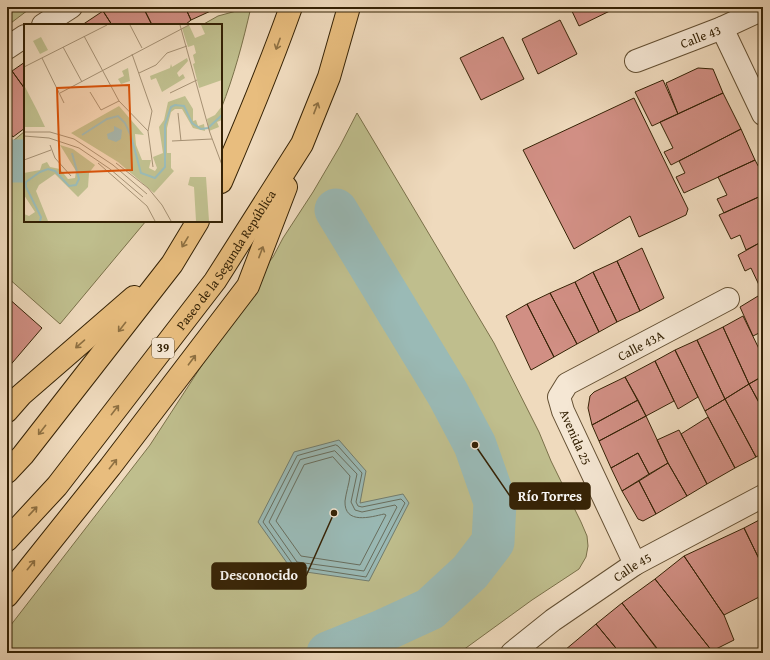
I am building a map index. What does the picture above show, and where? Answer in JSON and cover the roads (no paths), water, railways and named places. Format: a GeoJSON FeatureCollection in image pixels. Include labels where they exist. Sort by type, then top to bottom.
{"type":"FeatureCollection","features":[{"type":"Feature","properties":{"kind":"highway"},"geometry":{"type":"LineString","coordinates":[[222,180],[247,123],[291,7]]}},
{"type":"Feature","properties":{"kind":"highway","name":"Paseo de la Segunda República"},"geometry":{"type":"LineString","coordinates":[[7,540],[57,486],[215,281],[302,144],[328,77],[349,7]]}},
{"type":"Feature","properties":{"kind":"highway"},"geometry":{"type":"LineString","coordinates":[[7,596],[110,467],[248,286],[302,144]]}},
{"type":"Feature","properties":{"kind":"highway"},"geometry":{"type":"LineString","coordinates":[[7,472],[23,455],[172,264],[197,222]]}},
{"type":"Feature","properties":{"kind":"highway"},"geometry":{"type":"LineString","coordinates":[[7,411],[21,395],[172,264]]}},
{"type":"Feature","properties":{"kind":"street"},"geometry":{"type":"LineString","coordinates":[[45,24],[71,7]]}},
{"type":"Feature","properties":{"kind":"street","name":"Calle 43"},"geometry":{"type":"LineString","coordinates":[[636,61],[722,28],[763,9]]}},
{"type":"Feature","properties":{"kind":"street"},"geometry":{"type":"LineString","coordinates":[[722,28],[763,114]]}},
{"type":"Feature","properties":{"kind":"street"},"geometry":{"type":"LineString","coordinates":[[7,48],[24,37]]}},
{"type":"Feature","properties":{"kind":"street","name":"Calle 43A"},"geometry":{"type":"LineString","coordinates":[[559,397],[567,384],[728,299]]}},
{"type":"Feature","properties":{"kind":"street","name":"Avenida 25"},"geometry":{"type":"LineString","coordinates":[[559,397],[563,411],[635,564]]}},
{"type":"Feature","properties":{"kind":"street","name":"Calle 45"},"geometry":{"type":"LineString","coordinates":[[512,653],[553,620],[635,564],[763,496]]}},
{"type":"Feature","properties":{"kind":"water"},"geometry":{"type":"Polygon","coordinates":[[[339,440],[366,471],[360,503],[403,494],[409,503],[369,581],[292,570],[258,522],[294,452],[339,440]]]}},
{"type":"Feature","properties":{"kind":"waterway"},"geometry":{"type":"LineString","coordinates":[[7,161],[24,161]]}},
{"type":"Feature","properties":{"kind":"waterway"},"geometry":{"type":"LineString","coordinates":[[328,653],[380,632],[430,609],[470,572],[493,542],[495,502],[475,445],[448,394],[336,210]]}},
{"type":"Feature","properties":{"kind":"place","name":"Río Torres"},"geometry":{"type":"Point","coordinates":[475,445]}},
{"type":"Feature","properties":{"kind":"place","name":"Desconocido"},"geometry":{"type":"Point","coordinates":[334,513]}}]}
